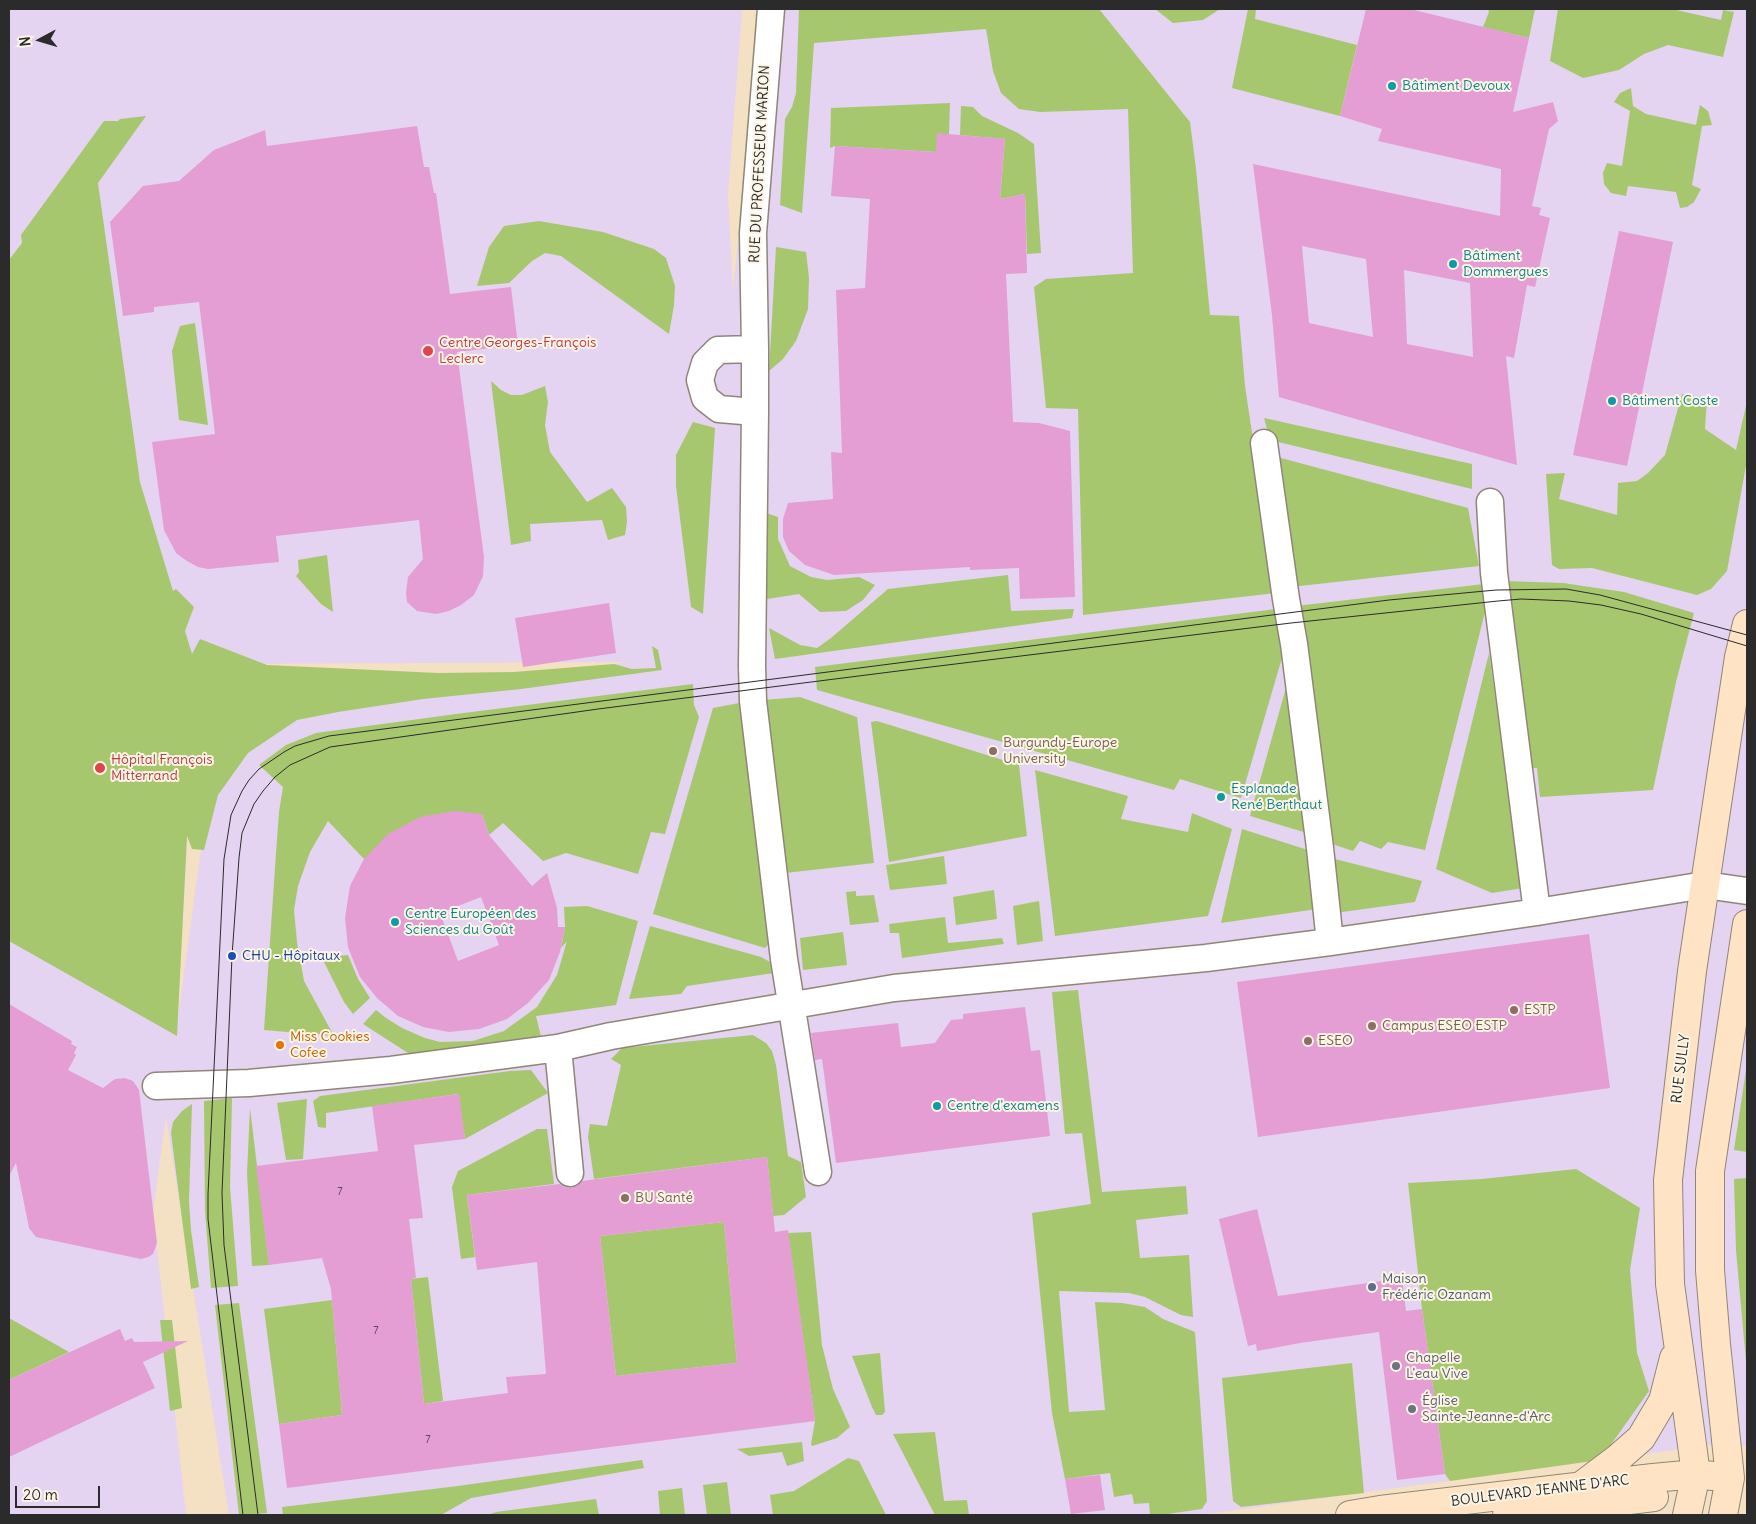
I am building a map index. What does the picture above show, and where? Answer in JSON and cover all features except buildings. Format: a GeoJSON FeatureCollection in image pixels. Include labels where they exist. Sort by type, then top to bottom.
{"type":"FeatureCollection","features":[{"type":"Feature","properties":{"kind":"main road","name":"RUE SULLY"},"geometry":{"type":"LineString","coordinates":[[1687,1515],[1694,1480],[1670,1284],[1668,1180],[1692,971],[1739,657],[1747,624]]}},
{"type":"Feature","properties":{"kind":"main road"},"geometry":{"type":"LineString","coordinates":[[1694,1515],[1716,1510],[1732,1513],[1739,1481],[1716,1344],[1710,1270],[1710,1171],[1747,924]]}},
{"type":"Feature","properties":{"kind":"main road"},"geometry":{"type":"LineString","coordinates":[[1581,1486],[1641,1438],[1663,1400],[1677,1347]]}},
{"type":"Feature","properties":{"kind":"main road"},"geometry":{"type":"LineString","coordinates":[[1507,1515],[1655,1496],[1694,1480]]}},
{"type":"Feature","properties":{"kind":"main road","name":"BOULEVARD JEANNE D'ARC"},"geometry":{"type":"LineString","coordinates":[[1350,1515],[1581,1486],[1694,1480],[1739,1481]]}},
{"type":"Feature","properties":{"kind":"street","name":"RUE DU PROFESSEUR MARION"},"geometry":{"type":"LineString","coordinates":[[771,9],[754,233],[755,350],[752,638],[754,701],[784,959],[818,1172]]}},
{"type":"Feature","properties":{"kind":"street"},"geometry":{"type":"LineString","coordinates":[[754,412],[719,409],[705,398],[700,380],[705,362],[718,350],[755,350]]}},
{"type":"Feature","properties":{"kind":"street"},"geometry":{"type":"LineString","coordinates":[[1264,443],[1294,644],[1330,942]]}},
{"type":"Feature","properties":{"kind":"street"},"geometry":{"type":"LineString","coordinates":[[1490,502],[1494,572],[1537,912]]}},
{"type":"Feature","properties":{"kind":"street"},"geometry":{"type":"LineString","coordinates":[[156,1086],[249,1083],[391,1070],[558,1048],[611,1036],[894,988],[1206,958],[1537,912],[1705,885],[1747,891]]}},
{"type":"Feature","properties":{"kind":"street"},"geometry":{"type":"LineString","coordinates":[[558,1048],[570,1173]]}},
{"type":"Feature","properties":{"kind":"shaded area","name":"Burgundy-Europe University"},"geometry":{"type":"Polygon","coordinates":[[[9,9],[742,9],[728,195],[733,293],[760,9],[1747,9],[1747,1447],[1732,1442],[1199,1515],[229,1515],[166,1117],[153,1211],[186,1515],[9,1515],[9,9]],[[629,662],[197,664],[177,1025],[210,783],[268,720],[629,662]]]}},
{"type":"Feature","properties":{"kind":"green space"},"geometry":{"type":"Polygon","coordinates":[[[799,9],[1099,9],[1190,122],[1210,315],[1239,316],[1245,386],[1276,593],[1083,615],[1078,409],[1046,408],[1034,287],[1046,279],[1133,273],[1128,109],[1040,112],[1019,109],[1001,93],[993,71],[986,29],[814,43],[802,213],[780,205],[785,119],[792,107],[796,93],[799,9]]]}},
{"type":"Feature","properties":{"kind":"green space"},"geometry":{"type":"Polygon","coordinates":[[[1155,9],[1220,9],[1203,20],[1173,23],[1155,9]]]}},
{"type":"Feature","properties":{"kind":"green space"},"geometry":{"type":"Polygon","coordinates":[[[1248,9],[1256,9],[1255,19],[1357,45],[1340,116],[1232,88],[1248,9]]]}},
{"type":"Feature","properties":{"kind":"green space"},"geometry":{"type":"Polygon","coordinates":[[[1488,9],[1535,9],[1529,38],[1483,27],[1489,12],[1488,9]]]}},
{"type":"Feature","properties":{"kind":"green space"},"geometry":{"type":"Polygon","coordinates":[[[1558,9],[1672,9],[1721,20],[1723,10],[1734,12],[1723,57],[1668,45],[1644,54],[1619,70],[1583,78],[1550,61],[1558,9]]]}},
{"type":"Feature","properties":{"kind":"green space"},"geometry":{"type":"Polygon","coordinates":[[[1631,88],[1633,106],[1646,114],[1696,125],[1700,105],[1708,111],[1712,125],[1702,126],[1692,185],[1701,189],[1694,202],[1687,207],[1680,208],[1676,192],[1628,186],[1626,196],[1611,193],[1604,184],[1603,173],[1607,163],[1622,166],[1630,111],[1614,102],[1620,93],[1631,88]]]}},
{"type":"Feature","properties":{"kind":"green space"},"geometry":{"type":"Polygon","coordinates":[[[950,103],[949,134],[936,152],[835,146],[830,148],[831,108],[950,103]]]}},
{"type":"Feature","properties":{"kind":"green space"},"geometry":{"type":"Polygon","coordinates":[[[961,106],[973,107],[982,116],[1018,133],[1034,144],[1041,253],[1027,254],[1025,194],[1000,199],[1005,139],[960,135],[961,106]]]}},
{"type":"Feature","properties":{"kind":"green space"},"geometry":{"type":"Polygon","coordinates":[[[146,116],[98,183],[140,482],[173,591],[176,589],[194,607],[185,631],[192,654],[200,639],[267,665],[438,673],[514,672],[614,664],[632,669],[656,668],[652,646],[658,650],[662,670],[521,689],[423,699],[297,720],[248,753],[218,795],[204,850],[192,849],[187,836],[177,1036],[9,941],[9,260],[22,243],[21,235],[104,121],[118,121],[120,119],[146,116]]]}},
{"type":"Feature","properties":{"kind":"green space"},"geometry":{"type":"Polygon","coordinates":[[[539,221],[603,232],[654,249],[666,258],[675,286],[669,334],[561,256],[545,253],[532,261],[509,283],[477,286],[489,247],[504,226],[539,221]]]}},
{"type":"Feature","properties":{"kind":"green space"},"geometry":{"type":"Polygon","coordinates":[[[776,247],[806,252],[809,278],[808,309],[796,341],[783,359],[769,371],[776,247]]]}},
{"type":"Feature","properties":{"kind":"green space"},"geometry":{"type":"Polygon","coordinates":[[[195,323],[208,425],[179,420],[172,351],[180,326],[195,323]]]}},
{"type":"Feature","properties":{"kind":"green space"},"geometry":{"type":"Polygon","coordinates":[[[491,381],[501,390],[511,395],[522,395],[545,386],[548,402],[545,425],[550,452],[587,502],[612,488],[626,507],[627,522],[625,535],[608,540],[602,520],[530,524],[531,541],[511,545],[491,381]]]}},
{"type":"Feature","properties":{"kind":"green space"},"geometry":{"type":"Polygon","coordinates":[[[1682,394],[1707,398],[1705,429],[1736,450],[1747,401],[1747,460],[1727,571],[1711,589],[1697,595],[1592,568],[1559,569],[1552,565],[1546,474],[1565,473],[1559,499],[1617,515],[1618,483],[1637,481],[1648,473],[1665,455],[1682,394]]]}},
{"type":"Feature","properties":{"kind":"green space"},"geometry":{"type":"Polygon","coordinates":[[[1264,418],[1472,464],[1472,489],[1270,440],[1264,418]]]}},
{"type":"Feature","properties":{"kind":"green space"},"geometry":{"type":"Polygon","coordinates":[[[693,422],[715,428],[703,614],[691,607],[676,486],[676,455],[693,422]]]}},
{"type":"Feature","properties":{"kind":"green space"},"geometry":{"type":"Polygon","coordinates":[[[1266,454],[1468,508],[1479,566],[1291,587],[1266,454]]]}},
{"type":"Feature","properties":{"kind":"green space"},"geometry":{"type":"Polygon","coordinates":[[[760,511],[778,517],[778,539],[790,566],[811,577],[827,580],[859,577],[875,585],[863,600],[846,611],[820,612],[799,594],[761,600],[760,511]]]}},
{"type":"Feature","properties":{"kind":"green space"},"geometry":{"type":"Polygon","coordinates":[[[327,555],[333,612],[321,604],[296,576],[299,572],[298,560],[327,555]]]}},
{"type":"Feature","properties":{"kind":"green space"},"geometry":{"type":"Polygon","coordinates":[[[1008,575],[1011,611],[1074,609],[1072,618],[775,659],[769,628],[800,645],[817,648],[888,589],[1008,575]]]}},
{"type":"Feature","properties":{"kind":"green space"},"geometry":{"type":"Polygon","coordinates":[[[1504,581],[1563,583],[1624,592],[1694,613],[1676,682],[1653,790],[1540,797],[1537,768],[1528,768],[1504,581]]]}},
{"type":"Feature","properties":{"kind":"green space"},"geometry":{"type":"Polygon","coordinates":[[[1484,584],[1485,612],[1425,850],[1388,842],[1381,849],[1360,841],[1353,851],[1326,842],[1296,606],[1484,584]]]}},
{"type":"Feature","properties":{"kind":"green space"},"geometry":{"type":"Polygon","coordinates":[[[1276,609],[1284,651],[1241,798],[1180,779],[1174,790],[817,690],[815,667],[1276,609]]]}},
{"type":"Feature","properties":{"kind":"green space"},"geometry":{"type":"Polygon","coordinates":[[[1489,653],[1523,888],[1492,893],[1436,869],[1489,653]]]}},
{"type":"Feature","properties":{"kind":"green space"},"geometry":{"type":"Polygon","coordinates":[[[1289,677],[1307,833],[1250,816],[1289,677]]]}},
{"type":"Feature","properties":{"kind":"green space"},"geometry":{"type":"Polygon","coordinates":[[[693,684],[694,705],[699,717],[665,834],[651,832],[638,874],[566,853],[543,861],[503,823],[489,835],[482,814],[364,859],[328,821],[310,852],[298,886],[294,910],[304,981],[334,1036],[264,1030],[279,812],[283,787],[259,765],[286,745],[316,733],[693,684]]]}},
{"type":"Feature","properties":{"kind":"green space"},"geometry":{"type":"Polygon","coordinates":[[[800,697],[857,717],[874,863],[785,873],[763,700],[800,697]]]}},
{"type":"Feature","properties":{"kind":"green space"},"geometry":{"type":"Polygon","coordinates":[[[739,703],[771,941],[765,948],[653,914],[713,708],[739,703]]]}},
{"type":"Feature","properties":{"kind":"green space"},"geometry":{"type":"Polygon","coordinates":[[[877,721],[1019,765],[1027,836],[889,862],[871,722],[877,721]]]}},
{"type":"Feature","properties":{"kind":"green space"},"geometry":{"type":"Polygon","coordinates":[[[1035,770],[1128,796],[1121,819],[1188,832],[1192,813],[1232,829],[1208,916],[1055,936],[1035,770]]]}},
{"type":"Feature","properties":{"kind":"green space"},"geometry":{"type":"Polygon","coordinates":[[[1242,829],[1311,851],[1317,909],[1221,923],[1242,829]]]}},
{"type":"Feature","properties":{"kind":"green space"},"geometry":{"type":"Polygon","coordinates":[[[944,856],[947,884],[890,890],[886,865],[944,856]]]}},
{"type":"Feature","properties":{"kind":"green space"},"geometry":{"type":"Polygon","coordinates":[[[1327,857],[1422,881],[1415,902],[1335,913],[1327,857]]]}},
{"type":"Feature","properties":{"kind":"green space"},"geometry":{"type":"Polygon","coordinates":[[[994,890],[997,919],[956,925],[953,897],[994,890]]]}},
{"type":"Feature","properties":{"kind":"green space"},"geometry":{"type":"Polygon","coordinates":[[[856,891],[856,896],[874,895],[879,922],[850,925],[846,892],[856,891]]]}},
{"type":"Feature","properties":{"kind":"green space"},"geometry":{"type":"Polygon","coordinates":[[[1039,901],[1043,941],[1017,945],[1013,906],[1039,901]]]}},
{"type":"Feature","properties":{"kind":"green space"},"geometry":{"type":"Polygon","coordinates":[[[587,906],[638,921],[616,1005],[536,1016],[542,1041],[411,1055],[363,1024],[376,1010],[402,1028],[440,1042],[473,1041],[504,1031],[537,1007],[557,975],[567,941],[561,948],[565,927],[564,907],[587,906]]]}},
{"type":"Feature","properties":{"kind":"green space"},"geometry":{"type":"Polygon","coordinates":[[[945,917],[948,943],[1002,938],[1004,944],[902,958],[899,933],[890,933],[889,924],[945,917]]]}},
{"type":"Feature","properties":{"kind":"green space"},"geometry":{"type":"Polygon","coordinates":[[[650,926],[761,957],[772,963],[774,973],[687,986],[681,994],[629,999],[650,926]]]}},
{"type":"Feature","properties":{"kind":"green space"},"geometry":{"type":"Polygon","coordinates":[[[843,932],[847,965],[803,970],[800,938],[843,932]]]}},
{"type":"Feature","properties":{"kind":"green space"},"geometry":{"type":"Polygon","coordinates":[[[348,955],[358,979],[370,998],[353,1014],[344,1002],[322,958],[348,955]]]}},
{"type":"Feature","properties":{"kind":"green space"},"geometry":{"type":"Polygon","coordinates":[[[1078,990],[1102,1192],[1186,1186],[1188,1214],[1136,1220],[1140,1258],[1189,1255],[1193,1317],[1181,1315],[1145,1297],[1129,1293],[1059,1291],[1069,1412],[1105,1410],[1095,1302],[1122,1303],[1145,1307],[1163,1319],[1195,1332],[1207,1501],[1202,1509],[1150,1515],[1149,1503],[1134,1504],[1132,1494],[1114,1497],[1110,1473],[1065,1479],[1052,1413],[1032,1213],[1091,1204],[1082,1133],[1065,1134],[1052,992],[1078,990]]]}},
{"type":"Feature","properties":{"kind":"green space"},"geometry":{"type":"Polygon","coordinates":[[[753,1035],[766,1043],[772,1051],[776,1065],[788,1156],[801,1162],[806,1197],[784,1215],[773,1216],[767,1157],[594,1179],[588,1137],[590,1124],[607,1126],[621,1065],[611,1059],[622,1048],[753,1035]]]}},
{"type":"Feature","properties":{"kind":"green space"},"geometry":{"type":"Polygon","coordinates":[[[1747,1063],[1747,1152],[1734,1150],[1747,1063]]]}},
{"type":"Feature","properties":{"kind":"green space"},"geometry":{"type":"Polygon","coordinates":[[[531,1070],[548,1093],[465,1139],[458,1094],[326,1113],[326,1128],[318,1127],[313,1101],[320,1096],[510,1071],[531,1070]]]}},
{"type":"Feature","properties":{"kind":"green space"},"geometry":{"type":"Polygon","coordinates":[[[232,1098],[230,1187],[238,1286],[211,1288],[205,1211],[204,1101],[232,1098]]]}},
{"type":"Feature","properties":{"kind":"green space"},"geometry":{"type":"Polygon","coordinates":[[[307,1099],[303,1159],[286,1160],[277,1103],[307,1099]]]}},
{"type":"Feature","properties":{"kind":"green space"},"geometry":{"type":"Polygon","coordinates":[[[192,1104],[189,1201],[199,1287],[191,1289],[171,1133],[173,1122],[182,1111],[192,1104]]]}},
{"type":"Feature","properties":{"kind":"green space"},"geometry":{"type":"Polygon","coordinates":[[[250,1108],[269,1265],[252,1266],[247,1173],[250,1108]]]}},
{"type":"Feature","properties":{"kind":"green space"},"geometry":{"type":"Polygon","coordinates":[[[537,1129],[547,1129],[554,1184],[467,1195],[475,1257],[461,1259],[452,1187],[458,1171],[537,1129]]]}},
{"type":"Feature","properties":{"kind":"green space"},"geometry":{"type":"Polygon","coordinates":[[[1576,1169],[1640,1208],[1630,1270],[1637,1353],[1649,1391],[1600,1460],[1450,1481],[1445,1474],[1422,1309],[1408,1183],[1482,1179],[1576,1169]]]}},
{"type":"Feature","properties":{"kind":"green space"},"geometry":{"type":"Polygon","coordinates":[[[1747,1178],[1747,1373],[1736,1250],[1734,1179],[1747,1178]]]}},
{"type":"Feature","properties":{"kind":"green space"},"geometry":{"type":"Polygon","coordinates":[[[724,1222],[737,1363],[616,1376],[600,1236],[724,1222]]]}},
{"type":"Feature","properties":{"kind":"green space"},"geometry":{"type":"Polygon","coordinates":[[[811,1232],[822,1345],[833,1389],[850,1427],[837,1438],[812,1446],[815,1421],[788,1233],[811,1232]]]}},
{"type":"Feature","properties":{"kind":"green space"},"geometry":{"type":"Polygon","coordinates":[[[428,1277],[443,1401],[424,1404],[411,1279],[428,1277]]]}},
{"type":"Feature","properties":{"kind":"green space"},"geometry":{"type":"Polygon","coordinates":[[[332,1300],[342,1415],[279,1424],[264,1309],[332,1300]]]}},
{"type":"Feature","properties":{"kind":"green space"},"geometry":{"type":"Polygon","coordinates":[[[239,1303],[267,1513],[239,1515],[215,1305],[239,1303]]]}},
{"type":"Feature","properties":{"kind":"green space"},"geometry":{"type":"Polygon","coordinates":[[[9,1318],[69,1352],[9,1380],[9,1318]]]}},
{"type":"Feature","properties":{"kind":"green space"},"geometry":{"type":"Polygon","coordinates":[[[160,1320],[172,1320],[182,1408],[170,1411],[160,1320]]]}},
{"type":"Feature","properties":{"kind":"green space"},"geometry":{"type":"Polygon","coordinates":[[[880,1353],[885,1412],[882,1415],[876,1415],[852,1356],[880,1353]]]}},
{"type":"Feature","properties":{"kind":"green space"},"geometry":{"type":"Polygon","coordinates":[[[1352,1363],[1364,1493],[1241,1507],[1233,1501],[1222,1378],[1352,1363]]]}},
{"type":"Feature","properties":{"kind":"green space"},"geometry":{"type":"Polygon","coordinates":[[[935,1432],[944,1501],[967,1500],[969,1515],[935,1515],[893,1434],[935,1432]]]}},
{"type":"Feature","properties":{"kind":"green space"},"geometry":{"type":"Polygon","coordinates":[[[802,1442],[804,1461],[787,1466],[782,1452],[749,1456],[737,1449],[802,1442]]]}},
{"type":"Feature","properties":{"kind":"green space"},"geometry":{"type":"Polygon","coordinates":[[[848,1458],[859,1461],[886,1515],[773,1515],[770,1495],[794,1491],[848,1458]]]}},
{"type":"Feature","properties":{"kind":"green space"},"geometry":{"type":"Polygon","coordinates":[[[642,1460],[644,1468],[471,1498],[441,1515],[283,1515],[282,1507],[458,1486],[642,1460]]]}},
{"type":"Feature","properties":{"kind":"green space"},"geometry":{"type":"Polygon","coordinates":[[[727,1482],[731,1515],[707,1515],[703,1485],[727,1482]]]}},
{"type":"Feature","properties":{"kind":"green space"},"geometry":{"type":"Polygon","coordinates":[[[682,1488],[685,1515],[660,1515],[658,1491],[682,1488]]]}},
{"type":"Feature","properties":{"kind":"green space"},"geometry":{"type":"Polygon","coordinates":[[[596,1499],[599,1515],[488,1515],[496,1512],[596,1499]]]}},
{"type":"Feature","properties":{"kind":"tram line"},"geometry":{"type":"LineString","coordinates":[[243,1515],[208,1219],[224,859],[231,815],[242,791],[259,769],[284,752],[295,746],[329,736],[1389,600],[1496,590],[1566,589],[1600,595],[1747,635]]}},
{"type":"Feature","properties":{"kind":"tram line"},"geometry":{"type":"LineString","coordinates":[[258,1515],[224,1245],[222,1193],[232,956],[242,833],[254,804],[263,791],[275,777],[290,765],[330,747],[598,709],[1291,623],[1521,599],[1569,601],[1601,605],[1641,614],[1747,646]]}},
{"type":"Feature","properties":{"kind":"place","name":"Bâtiment Devoux"},"geometry":{"type":"Point","coordinates":[1392,86]}},
{"type":"Feature","properties":{"kind":"place","name":"Bâtiment Dommergues"},"geometry":{"type":"Point","coordinates":[1453,264]}},
{"type":"Feature","properties":{"kind":"place","name":"Centre Georges-François Leclerc"},"geometry":{"type":"Point","coordinates":[428,351]}},
{"type":"Feature","properties":{"kind":"place","name":"Bâtiment Coste"},"geometry":{"type":"Point","coordinates":[1612,401]}},
{"type":"Feature","properties":{"kind":"place","name":"Burgundy-Europe University"},"geometry":{"type":"Point","coordinates":[993,751]}},
{"type":"Feature","properties":{"kind":"place","name":"Hôpital François Mitterrand"},"geometry":{"type":"Point","coordinates":[100,768]}},
{"type":"Feature","properties":{"kind":"place","name":"Esplanade René Berthaut"},"geometry":{"type":"Point","coordinates":[1221,797]}},
{"type":"Feature","properties":{"kind":"place","name":"Centre Européen des Sciences du Goût"},"geometry":{"type":"Point","coordinates":[395,922]}},
{"type":"Feature","properties":{"kind":"place","name":"CHU - Hôpitaux"},"geometry":{"type":"Point","coordinates":[232,956]}},
{"type":"Feature","properties":{"kind":"place","name":"ESTP"},"geometry":{"type":"Point","coordinates":[1514,1010]}},
{"type":"Feature","properties":{"kind":"place","name":"Campus ESEO ESTP"},"geometry":{"type":"Point","coordinates":[1372,1026]}},
{"type":"Feature","properties":{"kind":"place","name":"ESEO"},"geometry":{"type":"Point","coordinates":[1308,1041]}},
{"type":"Feature","properties":{"kind":"place","name":"Miss Cookies Cofee"},"geometry":{"type":"Point","coordinates":[280,1045]}},
{"type":"Feature","properties":{"kind":"place","name":"Centre d'examens"},"geometry":{"type":"Point","coordinates":[937,1106]}},
{"type":"Feature","properties":{"kind":"place","name":"BU Santé"},"geometry":{"type":"Point","coordinates":[625,1198]}},
{"type":"Feature","properties":{"kind":"place","name":"Maison Frédéric Ozanam"},"geometry":{"type":"Point","coordinates":[1372,1287]}},
{"type":"Feature","properties":{"kind":"place","name":"Chapelle L'eau Vive"},"geometry":{"type":"Point","coordinates":[1396,1366]}},
{"type":"Feature","properties":{"kind":"place","name":"Église Sainte-Jeanne-d'Arc"},"geometry":{"type":"Point","coordinates":[1412,1409]}}]}
